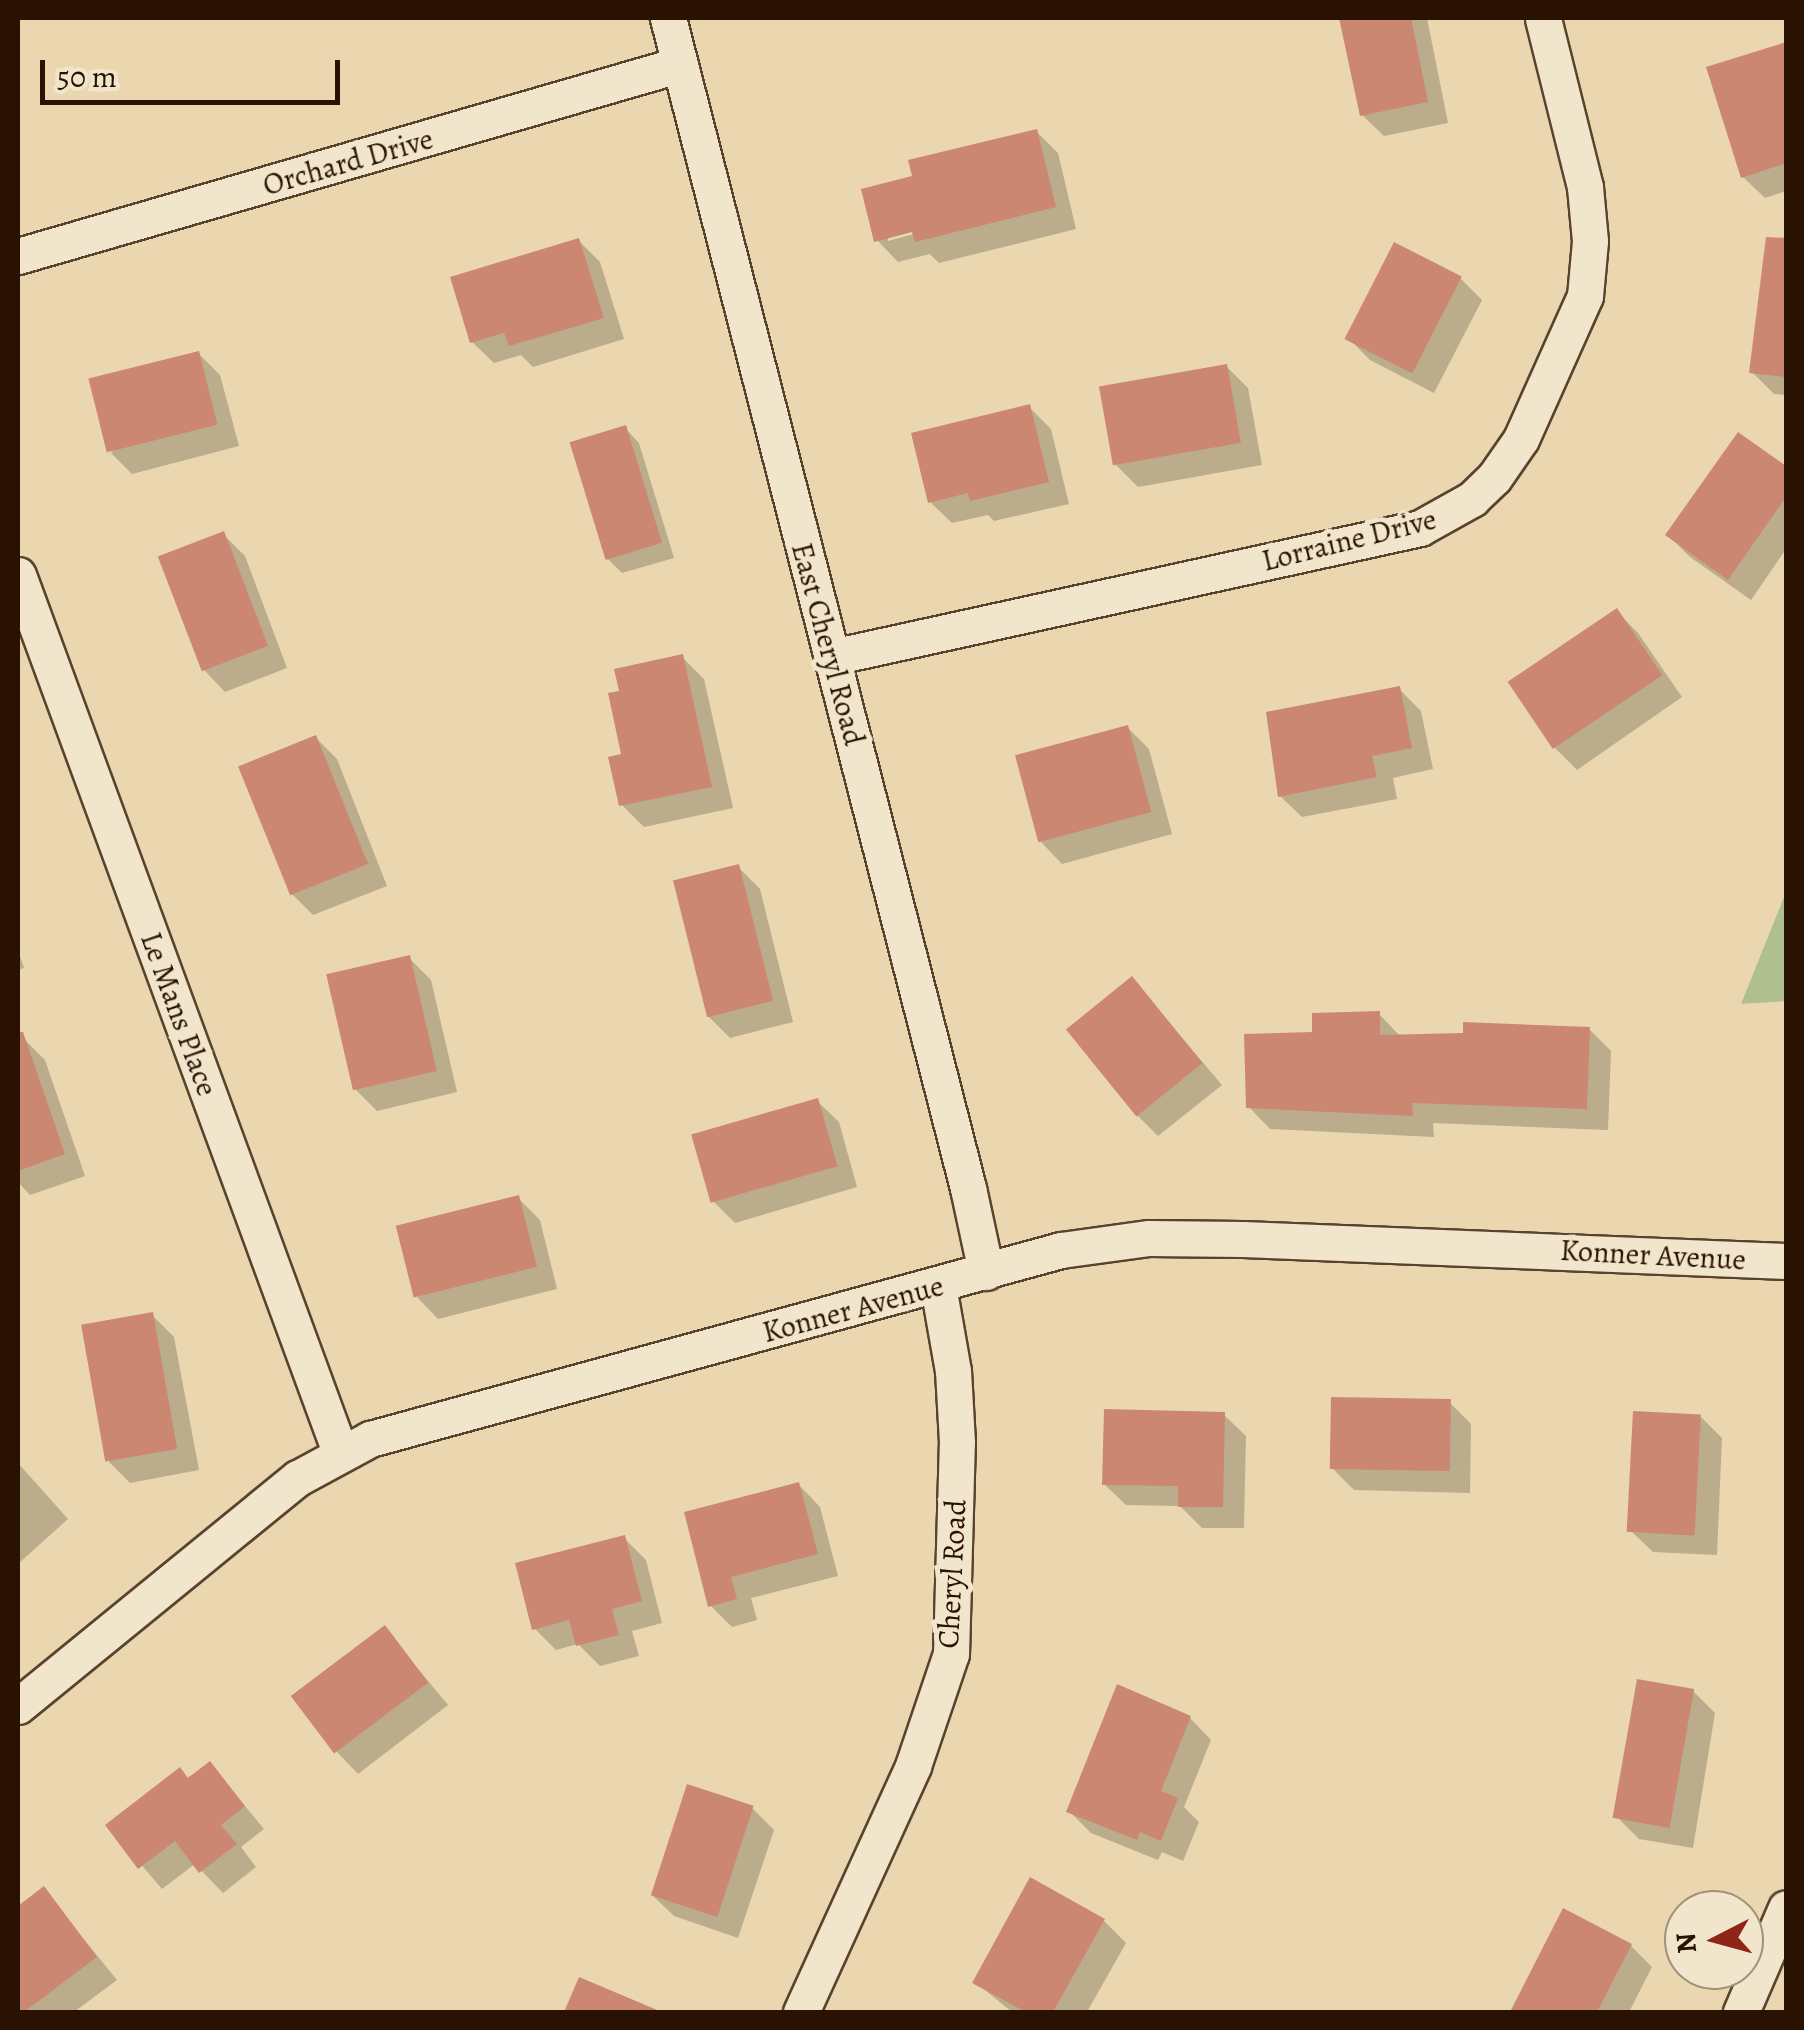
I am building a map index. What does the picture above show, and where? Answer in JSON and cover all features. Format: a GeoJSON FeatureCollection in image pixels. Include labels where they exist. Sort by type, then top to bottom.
{"type":"FeatureCollection","features":[{"type":"Feature","properties":{"kind":"street","name":"East Cheryl Road"},"geometry":{"type":"LineString","coordinates":[[668,18],[968,1188],[986,1272]]}},
{"type":"Feature","properties":{"kind":"street","name":"Lorraine Drive"},"geometry":{"type":"LineString","coordinates":[[832,658],[1420,528],[1472,499],[1494,478],[1521,440],[1585,296],[1590,242],[1585,187],[1543,18]]}},
{"type":"Feature","properties":{"kind":"street","name":"Orchard Drive"},"geometry":{"type":"LineString","coordinates":[[18,256],[678,65]]}},
{"type":"Feature","properties":{"kind":"street","name":"Le Mans Place"},"geometry":{"type":"LineString","coordinates":[[18,575],[340,1452]]}},
{"type":"Feature","properties":{"kind":"street","name":"Konner Avenue"},"geometry":{"type":"LineString","coordinates":[[18,1706],[298,1478],[340,1452],[370,1439],[1061,1250],[1149,1238],[1786,1261]]}},
{"type":"Feature","properties":{"kind":"street","name":"Cheryl Road"},"geometry":{"type":"LineString","coordinates":[[801,2012],[914,1766],[950,1654],[957,1442],[953,1371],[938,1286]]}},
{"type":"Feature","properties":{"kind":"street"},"geometry":{"type":"LineString","coordinates":[[1741,2012],[1786,1908]]}},
{"type":"Feature","properties":{"kind":"green space"},"geometry":{"type":"Polygon","coordinates":[[[1786,892],[1786,1001],[1741,1004],[1786,892]]]}},
{"type":"Feature","properties":{"kind":"building"},"geometry":{"type":"Polygon","coordinates":[[[1339,18],[1411,18],[1428,102],[1360,116],[1339,18]]]}},
{"type":"Feature","properties":{"kind":"building"},"geometry":{"type":"Polygon","coordinates":[[[1786,42],[1786,163],[1741,178],[1706,67],[1786,42]]]}},
{"type":"Feature","properties":{"kind":"building"},"geometry":{"type":"Polygon","coordinates":[[[1037,129],[1056,207],[915,242],[912,232],[874,242],[861,189],[912,176],[908,160],[1037,129]]]}},
{"type":"Feature","properties":{"kind":"building"},"geometry":{"type":"Polygon","coordinates":[[[1766,237],[1786,238],[1786,377],[1749,373],[1766,237]]]}},
{"type":"Feature","properties":{"kind":"building"},"geometry":{"type":"Polygon","coordinates":[[[579,238],[604,318],[509,346],[504,333],[470,343],[450,277],[579,238]]]}},
{"type":"Feature","properties":{"kind":"building"},"geometry":{"type":"Polygon","coordinates":[[[1394,242],[1462,277],[1412,374],[1345,339],[1394,242]]]}},
{"type":"Feature","properties":{"kind":"building"},"geometry":{"type":"Polygon","coordinates":[[[199,351],[217,425],[107,452],[88,379],[199,351]]]}},
{"type":"Feature","properties":{"kind":"building"},"geometry":{"type":"Polygon","coordinates":[[[1227,364],[1241,443],[1113,465],[1099,387],[1227,364]]]}},
{"type":"Feature","properties":{"kind":"building"},"geometry":{"type":"Polygon","coordinates":[[[1030,404],[1049,482],[970,501],[968,493],[928,503],[911,433],[1030,404]]]}},
{"type":"Feature","properties":{"kind":"building"},"geometry":{"type":"Polygon","coordinates":[[[626,425],[662,543],[606,560],[570,442],[626,425]]]}},
{"type":"Feature","properties":{"kind":"building"},"geometry":{"type":"Polygon","coordinates":[[[1738,432],[1786,466],[1786,497],[1728,580],[1665,535],[1738,432]]]}},
{"type":"Feature","properties":{"kind":"building"},"geometry":{"type":"Polygon","coordinates":[[[224,531],[268,646],[202,671],[158,556],[224,531]]]}},
{"type":"Feature","properties":{"kind":"building"},"geometry":{"type":"Polygon","coordinates":[[[1617,608],[1662,675],[1553,749],[1508,682],[1617,608]]]}},
{"type":"Feature","properties":{"kind":"building"},"geometry":{"type":"Polygon","coordinates":[[[683,654],[712,787],[619,806],[608,757],[621,754],[608,693],[619,691],[614,669],[683,654]]]}},
{"type":"Feature","properties":{"kind":"building"},"geometry":{"type":"Polygon","coordinates":[[[1400,686],[1412,748],[1372,756],[1377,777],[1278,797],[1266,712],[1400,686]]]}},
{"type":"Feature","properties":{"kind":"building"},"geometry":{"type":"Polygon","coordinates":[[[1128,725],[1151,812],[1038,842],[1015,755],[1128,725]]]}},
{"type":"Feature","properties":{"kind":"building"},"geometry":{"type":"Polygon","coordinates":[[[316,735],[368,864],[290,895],[238,766],[316,735]]]}},
{"type":"Feature","properties":{"kind":"building"},"geometry":{"type":"Polygon","coordinates":[[[739,864],[773,1001],[707,1017],[673,880],[739,864]]]}},
{"type":"Feature","properties":{"kind":"building"},"geometry":{"type":"Polygon","coordinates":[[[410,955],[437,1071],[353,1090],[326,974],[410,955]]]}},
{"type":"Feature","properties":{"kind":"building"},"geometry":{"type":"Polygon","coordinates":[[[1132,976],[1202,1063],[1136,1117],[1066,1029],[1132,976]]]}},
{"type":"Feature","properties":{"kind":"building"},"geometry":{"type":"Polygon","coordinates":[[[1380,1011],[1380,1035],[1463,1033],[1463,1022],[1590,1027],[1587,1109],[1412,1103],[1413,1116],[1246,1108],[1244,1034],[1312,1032],[1312,1013],[1380,1011]]]}},
{"type":"Feature","properties":{"kind":"building"},"geometry":{"type":"Polygon","coordinates":[[[18,1032],[23,1032],[65,1154],[18,1171],[18,1032]]]}},
{"type":"Feature","properties":{"kind":"building"},"geometry":{"type":"Polygon","coordinates":[[[818,1098],[838,1166],[711,1203],[691,1134],[818,1098]]]}},
{"type":"Feature","properties":{"kind":"building"},"geometry":{"type":"Polygon","coordinates":[[[519,1195],[537,1267],[414,1298],[396,1226],[519,1195]]]}},
{"type":"Feature","properties":{"kind":"building"},"geometry":{"type":"Polygon","coordinates":[[[153,1312],[177,1449],[105,1462],[81,1325],[153,1312]]]}},
{"type":"Feature","properties":{"kind":"building"},"geometry":{"type":"Polygon","coordinates":[[[1331,1397],[1451,1399],[1450,1471],[1330,1469],[1331,1397]]]}},
{"type":"Feature","properties":{"kind":"building"},"geometry":{"type":"Polygon","coordinates":[[[1104,1409],[1225,1412],[1223,1507],[1178,1507],[1178,1486],[1102,1485],[1104,1409]]]}},
{"type":"Feature","properties":{"kind":"building"},"geometry":{"type":"Polygon","coordinates":[[[1633,1411],[1701,1415],[1695,1535],[1627,1532],[1633,1411]]]}},
{"type":"Feature","properties":{"kind":"building"},"geometry":{"type":"Polygon","coordinates":[[[799,1482],[818,1554],[731,1577],[737,1599],[708,1607],[684,1512],[799,1482]]]}},
{"type":"Feature","properties":{"kind":"building"},"geometry":{"type":"Polygon","coordinates":[[[625,1535],[642,1601],[612,1609],[619,1635],[576,1646],[569,1620],[532,1630],[515,1563],[625,1535]]]}},
{"type":"Feature","properties":{"kind":"building"},"geometry":{"type":"Polygon","coordinates":[[[385,1625],[428,1683],[334,1754],[291,1696],[385,1625]]]}},
{"type":"Feature","properties":{"kind":"building"},"geometry":{"type":"Polygon","coordinates":[[[1637,1679],[1694,1689],[1670,1828],[1613,1818],[1637,1679]]]}},
{"type":"Feature","properties":{"kind":"building"},"geometry":{"type":"Polygon","coordinates":[[[1117,1684],[1191,1716],[1161,1791],[1178,1798],[1161,1841],[1140,1832],[1137,1840],[1066,1812],[1117,1684]]]}},
{"type":"Feature","properties":{"kind":"building"},"geometry":{"type":"Polygon","coordinates":[[[210,1761],[245,1806],[221,1825],[237,1844],[199,1873],[175,1841],[138,1869],[105,1825],[180,1767],[188,1778],[210,1761]]]}},
{"type":"Feature","properties":{"kind":"building"},"geometry":{"type":"Polygon","coordinates":[[[687,1784],[754,1806],[717,1917],[651,1895],[687,1784]]]}},
{"type":"Feature","properties":{"kind":"building"},"geometry":{"type":"Polygon","coordinates":[[[1030,1877],[1105,1919],[1053,2012],[1026,2012],[972,1983],[1030,1877]]]}},
{"type":"Feature","properties":{"kind":"building"},"geometry":{"type":"Polygon","coordinates":[[[44,1886],[97,1957],[24,2012],[18,2012],[18,1906],[44,1886]]]}},
{"type":"Feature","properties":{"kind":"building"},"geometry":{"type":"Polygon","coordinates":[[[1563,1908],[1632,1944],[1597,2012],[1510,2012],[1563,1908]]]}},
{"type":"Feature","properties":{"kind":"building"},"geometry":{"type":"Polygon","coordinates":[[[579,1977],[662,2012],[564,2012],[579,1977]]]}}]}
